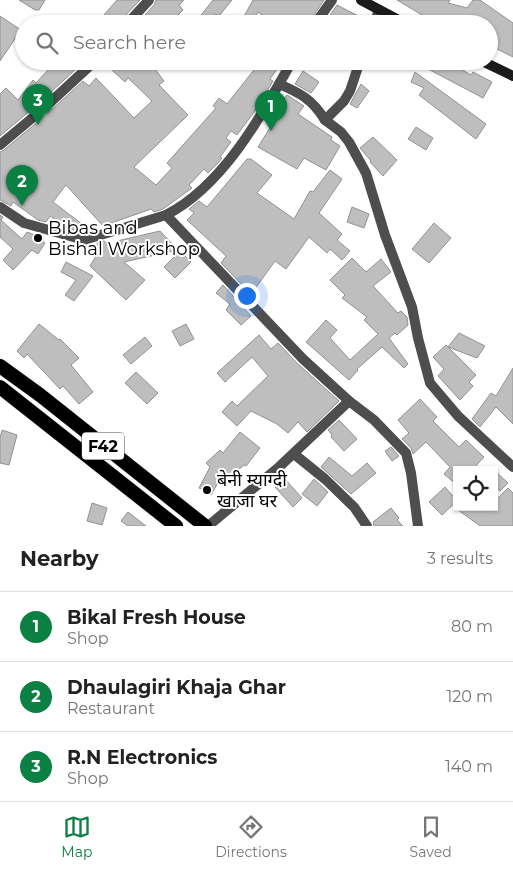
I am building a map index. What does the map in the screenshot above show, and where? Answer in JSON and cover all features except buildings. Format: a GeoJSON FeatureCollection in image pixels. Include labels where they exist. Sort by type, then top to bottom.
{"type":"FeatureCollection","features":[{"type":"Feature","properties":{"kind":"highway","name":"F42"},"geometry":{"type":"LineString","coordinates":[[0,366],[40,395],[206,526]]}},
{"type":"Feature","properties":{"kind":"highway","name":"F42"},"geometry":{"type":"LineString","coordinates":[[0,387],[176,526]]}},
{"type":"Feature","properties":{"kind":"main road"},"geometry":{"type":"LineString","coordinates":[[361,0],[389,15]]}},
{"type":"Feature","properties":{"kind":"main road"},"geometry":{"type":"LineString","coordinates":[[498,69],[513,76]]}},
{"type":"Feature","properties":{"kind":"street"},"geometry":{"type":"LineString","coordinates":[[135,15],[149,0]]}},
{"type":"Feature","properties":{"kind":"street"},"geometry":{"type":"LineString","coordinates":[[321,15],[332,0]]}},
{"type":"Feature","properties":{"kind":"street"},"geometry":{"type":"LineString","coordinates":[[377,15],[379,10]]}},
{"type":"Feature","properties":{"kind":"street"},"geometry":{"type":"LineString","coordinates":[[0,145],[86,70]]}},
{"type":"Feature","properties":{"kind":"street"},"geometry":{"type":"LineString","coordinates":[[0,207],[24,222],[84,240],[166,215],[174,211],[206,185],[235,153],[287,70]]}},
{"type":"Feature","properties":{"kind":"street"},"geometry":{"type":"LineString","coordinates":[[325,120],[344,102],[357,70]]}},
{"type":"Feature","properties":{"kind":"street"},"geometry":{"type":"LineString","coordinates":[[279,84],[304,95],[319,110],[325,120],[341,132],[349,142],[366,173],[385,235],[412,307],[430,383],[458,416],[513,467]]}},
{"type":"Feature","properties":{"kind":"street"},"geometry":{"type":"LineString","coordinates":[[166,215],[303,359],[349,401],[374,420],[406,454],[411,473],[418,526]]}},
{"type":"Feature","properties":{"kind":"street"},"geometry":{"type":"LineString","coordinates":[[206,526],[294,454],[349,401]]}},
{"type":"Feature","properties":{"kind":"street"},"geometry":{"type":"LineString","coordinates":[[294,454],[326,478],[354,506],[367,526]]}},
{"type":"Feature","properties":{"kind":"place","name":"R.N Electronics"},"geometry":{"type":"Point","coordinates":[38,125]}},
{"type":"Feature","properties":{"kind":"place","name":"Bikal Fresh House"},"geometry":{"type":"Point","coordinates":[271,131]}},
{"type":"Feature","properties":{"kind":"place","name":"Dhaulagiri Khaja Ghar"},"geometry":{"type":"Point","coordinates":[22,206]}},
{"type":"Feature","properties":{"kind":"place","name":"Bibas and Bishal Workshop"},"geometry":{"type":"Point","coordinates":[38,238]}},
{"type":"Feature","properties":{"kind":"place","name":"बेनी म्याग्दी खाजा घर"},"geometry":{"type":"Point","coordinates":[207,490]}}]}
